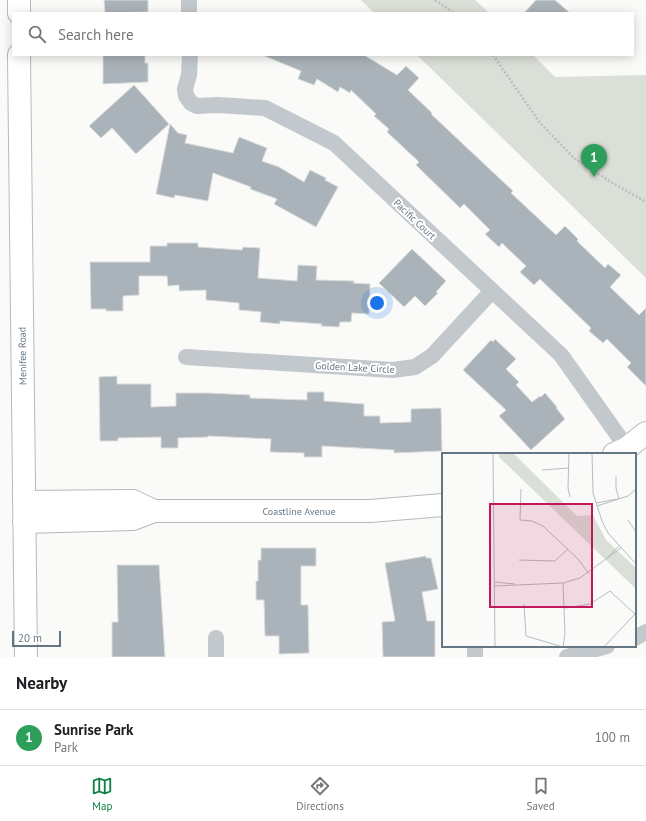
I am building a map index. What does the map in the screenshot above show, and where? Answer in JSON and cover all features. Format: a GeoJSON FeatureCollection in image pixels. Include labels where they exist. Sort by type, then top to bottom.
{"type":"FeatureCollection","features":[{"type":"Feature","properties":{"kind":"main road"},"geometry":{"type":"LineString","coordinates":[[19,0],[19,12]]}},
{"type":"Feature","properties":{"kind":"main road","name":"Menifee Road"},"geometry":{"type":"LineString","coordinates":[[19,56],[26,657]]}},
{"type":"Feature","properties":{"kind":"main road"},"geometry":{"type":"LineString","coordinates":[[620,451],[646,433]]}},
{"type":"Feature","properties":{"kind":"main road","name":"Coastline Avenue"},"geometry":{"type":"LineString","coordinates":[[24,512],[133,519],[154,511],[370,511],[442,505]]}},
{"type":"Feature","properties":{"kind":"street"},"geometry":{"type":"LineString","coordinates":[[189,0],[189,12]]}},
{"type":"Feature","properties":{"kind":"street","name":"Pacific Court"},"geometry":{"type":"LineString","coordinates":[[190,56],[189,75],[185,88],[186,96],[191,103],[198,106],[223,105],[265,108],[334,143],[562,355],[620,451]]}},
{"type":"Feature","properties":{"kind":"street","name":"Golden Lake Circle"},"geometry":{"type":"LineString","coordinates":[[186,357],[393,370],[415,367],[432,356],[492,290]]}},
{"type":"Feature","properties":{"kind":"street"},"geometry":{"type":"LineString","coordinates":[[636,637],[646,632]]}},
{"type":"Feature","properties":{"kind":"street"},"geometry":{"type":"LineString","coordinates":[[216,638],[216,657]]}},
{"type":"Feature","properties":{"kind":"street"},"geometry":{"type":"LineString","coordinates":[[567,657],[603,647]]}},
{"type":"Feature","properties":{"kind":"path"},"geometry":{"type":"LineString","coordinates":[[435,0],[453,12]]}},
{"type":"Feature","properties":{"kind":"path"},"geometry":{"type":"LineString","coordinates":[[494,56],[540,123],[574,158],[646,202]]}},
{"type":"Feature","properties":{"kind":"shaded area"},"geometry":{"type":"Polygon","coordinates":[[[361,0],[475,0],[488,12],[373,12],[361,0]]]}},
{"type":"Feature","properties":{"kind":"shaded area"},"geometry":{"type":"Polygon","coordinates":[[[418,56],[534,56],[555,77],[646,75],[646,278],[418,56]]]}},
{"type":"Feature","properties":{"kind":"building"},"geometry":{"type":"Polygon","coordinates":[[[104,0],[148,0],[148,12],[105,12],[104,0]]]}},
{"type":"Feature","properties":{"kind":"building"},"geometry":{"type":"Polygon","coordinates":[[[536,0],[555,0],[569,12],[525,12],[536,0]]]}},
{"type":"Feature","properties":{"kind":"building"},"geometry":{"type":"Polygon","coordinates":[[[103,56],[145,56],[145,63],[148,63],[148,82],[103,84],[103,56]]]}},
{"type":"Feature","properties":{"kind":"building"},"geometry":{"type":"Polygon","coordinates":[[[264,56],[366,56],[397,75],[406,66],[419,78],[408,90],[432,113],[431,114],[513,191],[511,193],[556,235],[565,226],[578,239],[577,241],[605,268],[608,264],[621,275],[610,287],[639,315],[646,308],[646,386],[627,367],[631,363],[607,339],[603,343],[589,331],[591,328],[540,279],[534,285],[520,272],[526,266],[502,243],[499,247],[485,234],[490,230],[464,204],[460,208],[416,165],[419,162],[387,132],[389,129],[374,116],[376,114],[351,90],[350,93],[340,87],[338,92],[317,79],[314,85],[298,79],[301,71],[264,56]]]}},
{"type":"Feature","properties":{"kind":"building"},"geometry":{"type":"Polygon","coordinates":[[[134,85],[169,124],[136,154],[112,128],[101,138],[89,126],[134,85]]]}},
{"type":"Feature","properties":{"kind":"building"},"geometry":{"type":"Polygon","coordinates":[[[170,124],[178,133],[187,135],[185,143],[233,153],[239,137],[267,148],[262,161],[279,167],[304,182],[310,170],[326,178],[325,180],[338,187],[316,227],[274,204],[277,199],[250,189],[251,187],[213,173],[208,201],[175,195],[174,198],[156,194],[170,124]]]}},
{"type":"Feature","properties":{"kind":"building"},"geometry":{"type":"Polygon","coordinates":[[[167,243],[198,243],[198,247],[242,250],[243,247],[260,248],[258,278],[297,281],[298,265],[317,266],[316,280],[354,281],[353,283],[370,284],[369,314],[352,313],[351,322],[340,322],[339,327],[321,326],[322,324],[280,321],[280,324],[260,322],[261,312],[239,310],[239,303],[206,300],[206,290],[179,291],[179,285],[168,286],[167,276],[139,276],[139,295],[123,296],[123,311],[91,309],[90,262],[150,262],[150,246],[167,246],[167,243]]]}},
{"type":"Feature","properties":{"kind":"building"},"geometry":{"type":"Polygon","coordinates":[[[412,249],[446,281],[436,292],[438,293],[425,306],[415,296],[404,307],[379,283],[412,249]]]}},
{"type":"Feature","properties":{"kind":"building"},"geometry":{"type":"Polygon","coordinates":[[[495,339],[516,359],[506,369],[519,382],[516,385],[532,402],[545,393],[565,419],[531,450],[499,416],[506,410],[463,370],[491,340],[493,342],[495,339]]]}},
{"type":"Feature","properties":{"kind":"building"},"geometry":{"type":"Polygon","coordinates":[[[117,376],[117,384],[151,384],[151,407],[176,406],[176,393],[250,395],[250,398],[307,400],[307,392],[324,392],[324,401],[364,404],[364,416],[380,416],[380,423],[411,422],[411,409],[441,408],[442,451],[394,453],[394,450],[322,446],[322,457],[304,457],[304,453],[270,452],[271,439],[208,436],[178,438],[178,448],[161,448],[161,437],[118,438],[118,441],[100,441],[99,377],[117,376]]]}},
{"type":"Feature","properties":{"kind":"building"},"geometry":{"type":"Polygon","coordinates":[[[261,548],[316,548],[316,566],[301,566],[301,605],[308,605],[309,653],[279,654],[279,636],[265,636],[264,600],[256,600],[258,560],[261,560],[261,548]]]}},
{"type":"Feature","properties":{"kind":"building"},"geometry":{"type":"Polygon","coordinates":[[[426,556],[426,558],[431,558],[438,589],[422,592],[427,621],[435,621],[435,657],[383,657],[382,622],[395,621],[385,563],[426,556]]]}},
{"type":"Feature","properties":{"kind":"building"},"geometry":{"type":"Polygon","coordinates":[[[117,565],[159,565],[165,657],[112,657],[112,622],[118,622],[117,565]]]}},
{"type":"Feature","properties":{"kind":"place","name":"Sunrise Park"},"geometry":{"type":"Point","coordinates":[594,177]}}]}
